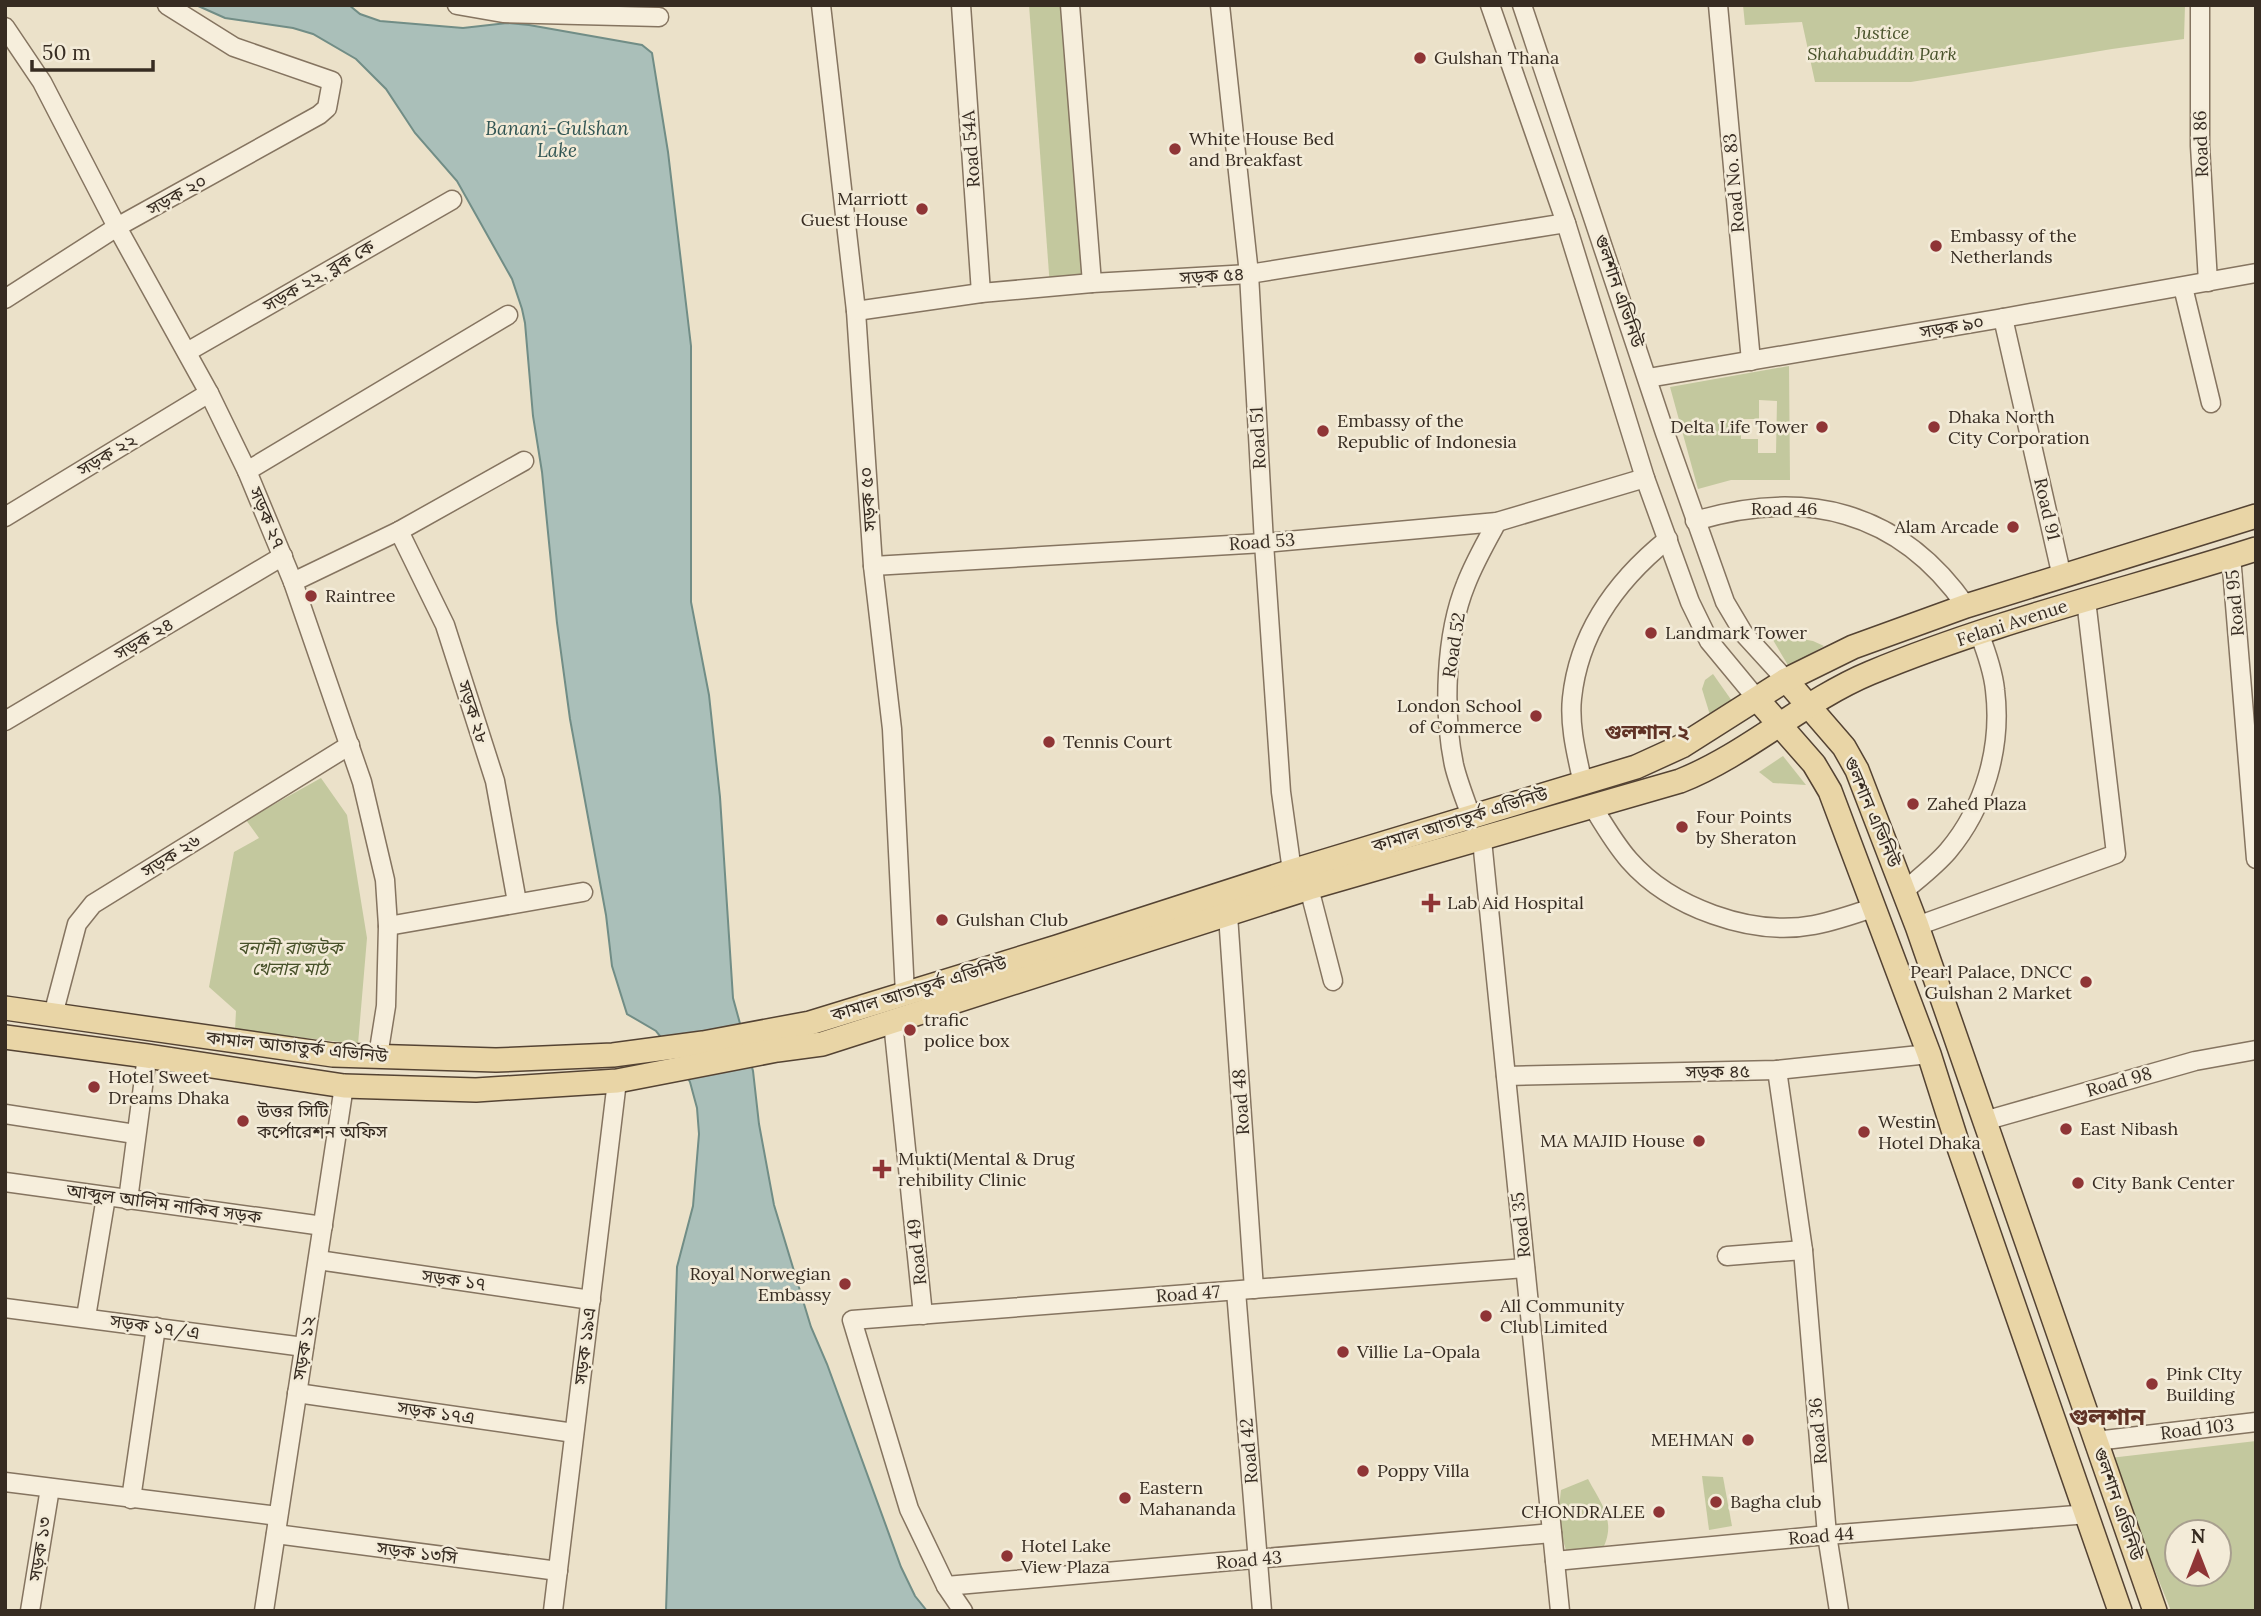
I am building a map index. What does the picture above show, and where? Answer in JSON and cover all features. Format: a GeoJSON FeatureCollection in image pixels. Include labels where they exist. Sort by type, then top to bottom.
{"type":"FeatureCollection","features":[{"type":"Feature","properties":{"kind":"main road","name":"Felani Avenue"},"geometry":{"type":"LineString","coordinates":[[1786,680],[1853,647],[1966,606],[2256,516]]}},
{"type":"Feature","properties":{"kind":"main road","name":"Felani Avenue"},"geometry":{"type":"LineString","coordinates":[[1781,725],[1868,674],[1979,633],[2256,549]]}},
{"type":"Feature","properties":{"kind":"main road","name":"কামাল আতাতুর্ক এভিনিউ"},"geometry":{"type":"LineString","coordinates":[[5,1037],[344,1086],[476,1090],[617,1081],[675,1072],[765,1042],[810,1023],[1292,871],[1636,767],[1701,735],[1786,680]]}},
{"type":"Feature","properties":{"kind":"main road","name":"গুলশান এভিনিউ"},"geometry":{"type":"LineString","coordinates":[[1786,680],[1811,706],[1851,758],[1904,891],[2155,1611]]}},
{"type":"Feature","properties":{"kind":"main road","name":"গুলশান এভিনিউ"},"geometry":{"type":"LineString","coordinates":[[1757,699],[1814,764],[1830,791],[1929,1054],[2120,1611]]}},
{"type":"Feature","properties":{"kind":"main road","name":"কামাল আতাতুর্ক এভিনিউ"},"geometry":{"type":"LineString","coordinates":[[5,1008],[333,1055],[496,1060],[613,1055],[703,1043],[821,1044],[1309,888],[1482,840],[1696,775],[1781,725]]}},
{"type":"Feature","properties":{"kind":"main road"},"geometry":{"type":"LineString","coordinates":[[893,1022],[898,996]]}},
{"type":"Feature","properties":{"kind":"main road"},"geometry":{"type":"LineString","coordinates":[[373,1087],[378,1056]]}},
{"type":"Feature","properties":{"kind":"street","name":"সড়ক ২০"},"geometry":{"type":"LineString","coordinates":[[5,299],[117,227],[319,115],[327,108],[332,81],[234,47],[167,5]]}},
{"type":"Feature","properties":{"kind":"street"},"geometry":{"type":"LineString","coordinates":[[457,5],[503,13],[659,17]]}},
{"type":"Feature","properties":{"kind":"street","name":"সড়ক ৫০"},"geometry":{"type":"LineString","coordinates":[[821,5],[856,311],[873,566],[892,729],[898,996]]}},
{"type":"Feature","properties":{"kind":"street","name":"Road 54A"},"geometry":{"type":"LineString","coordinates":[[961,5],[981,293]]}},
{"type":"Feature","properties":{"kind":"street"},"geometry":{"type":"LineString","coordinates":[[1070,5],[1092,283]]}},
{"type":"Feature","properties":{"kind":"street","name":"Road 51"},"geometry":{"type":"LineString","coordinates":[[1220,5],[1250,274],[1281,792],[1292,871]]}},
{"type":"Feature","properties":{"kind":"street","name":"গুলশান এভিনিউ"},"geometry":{"type":"LineString","coordinates":[[1490,5],[1566,223],[1645,478],[1690,602],[1709,641],[1757,699]]}},
{"type":"Feature","properties":{"kind":"street","name":"গুলশান এভিনিউ"},"geometry":{"type":"LineString","coordinates":[[1522,5],[1695,522],[1733,618],[1786,680]]}},
{"type":"Feature","properties":{"kind":"street","name":"Road No. 83"},"geometry":{"type":"LineString","coordinates":[[1718,5],[1751,361]]}},
{"type":"Feature","properties":{"kind":"street","name":"Road 86"},"geometry":{"type":"LineString","coordinates":[[2200,5],[2200,146],[2208,282]]}},
{"type":"Feature","properties":{"kind":"street","name":"সড়ক ২৭"},"geometry":{"type":"LineString","coordinates":[[5,27],[42,82],[117,227],[209,393],[247,471],[293,582],[362,782],[385,880],[388,926],[386,1006],[378,1056]]}},
{"type":"Feature","properties":{"kind":"street","name":"সড়ক ২২, ব্লক কে"},"geometry":{"type":"LineString","coordinates":[[187,352],[452,200]]}},
{"type":"Feature","properties":{"kind":"street","name":"সড়ক ৫৪"},"geometry":{"type":"LineString","coordinates":[[856,311],[981,293],[1092,283],[1250,274],[1566,223]]}},
{"type":"Feature","properties":{"kind":"street","name":"সড়ক ৯০"},"geometry":{"type":"LineString","coordinates":[[1648,378],[2256,273]]}},
{"type":"Feature","properties":{"kind":"street"},"geometry":{"type":"LineString","coordinates":[[2183,287],[2211,403]]}},
{"type":"Feature","properties":{"kind":"street"},"geometry":{"type":"LineString","coordinates":[[247,471],[508,315]]}},
{"type":"Feature","properties":{"kind":"street","name":"Road 91"},"geometry":{"type":"LineString","coordinates":[[2004,318],[2063,577]]}},
{"type":"Feature","properties":{"kind":"street","name":"সড়ক ২২"},"geometry":{"type":"LineString","coordinates":[[5,517],[209,393]]}},
{"type":"Feature","properties":{"kind":"street"},"geometry":{"type":"LineString","coordinates":[[293,582],[399,531],[524,461]]}},
{"type":"Feature","properties":{"kind":"street","name":"Road 53"},"geometry":{"type":"LineString","coordinates":[[873,566],[1264,543],[1497,522],[1645,478]]}},
{"type":"Feature","properties":{"kind":"street","name":"Road 46"},"geometry":{"type":"LineString","coordinates":[[1695,522],[1758,506],[1819,508],[1849,516],[1877,526],[1927,559],[1950,583],[1966,606]]}},
{"type":"Feature","properties":{"kind":"street","name":"Road 52"},"geometry":{"type":"LineString","coordinates":[[1471,816],[1455,767],[1447,719],[1449,669],[1465,586],[1497,522]]}},
{"type":"Feature","properties":{"kind":"street","name":"সড়ক ২৮"},"geometry":{"type":"LineString","coordinates":[[399,531],[445,625],[495,781],[517,902]]}},
{"type":"Feature","properties":{"kind":"street"},"geometry":{"type":"LineString","coordinates":[[1583,784],[1572,727],[1572,699],[1586,642],[1598,615],[1614,592],[1633,570],[1668,539]]}},
{"type":"Feature","properties":{"kind":"street","name":"সড়ক ২৪"},"geometry":{"type":"LineString","coordinates":[[5,721],[283,556]]}},
{"type":"Feature","properties":{"kind":"street","name":"Road 95"},"geometry":{"type":"LineString","coordinates":[[2231,556],[2253,785],[2256,859]]}},
{"type":"Feature","properties":{"kind":"street"},"geometry":{"type":"LineString","coordinates":[[1917,926],[2116,854],[2086,600]]}},
{"type":"Feature","properties":{"kind":"street"},"geometry":{"type":"LineString","coordinates":[[1904,891],[1947,852],[1966,827],[1989,775],[1995,747],[1995,689],[1979,633]]}},
{"type":"Feature","properties":{"kind":"street","name":"সড়ক ২৬"},"geometry":{"type":"LineString","coordinates":[[53,1015],[77,924],[93,904],[350,746]]}},
{"type":"Feature","properties":{"kind":"street"},"geometry":{"type":"LineString","coordinates":[[1593,807],[1630,861],[1655,883],[1683,902],[1713,915],[1745,924],[1812,926],[1875,907]]}},
{"type":"Feature","properties":{"kind":"street","name":"Road 35"},"geometry":{"type":"LineString","coordinates":[[1482,840],[1560,1611]]}},
{"type":"Feature","properties":{"kind":"street"},"geometry":{"type":"LineString","coordinates":[[1309,888],[1334,981]]}},
{"type":"Feature","properties":{"kind":"street"},"geometry":{"type":"LineString","coordinates":[[388,926],[583,892]]}},
{"type":"Feature","properties":{"kind":"street","name":"Road 48"},"geometry":{"type":"LineString","coordinates":[[1228,915],[1245,1290]]}},
{"type":"Feature","properties":{"kind":"street","name":"Road 49"},"geometry":{"type":"LineString","coordinates":[[893,1022],[923,1315]]}},
{"type":"Feature","properties":{"kind":"street","name":"Road 98"},"geometry":{"type":"LineString","coordinates":[[1984,1121],[2195,1060],[2256,1050]]}},
{"type":"Feature","properties":{"kind":"street","name":"সড়ক ৪৫"},"geometry":{"type":"LineString","coordinates":[[1506,1076],[1777,1070],[1929,1054]]}},
{"type":"Feature","properties":{"kind":"street"},"geometry":{"type":"LineString","coordinates":[[128,1200],[147,1056]]}},
{"type":"Feature","properties":{"kind":"street","name":"Road 36"},"geometry":{"type":"LineString","coordinates":[[1777,1070],[1803,1250],[1827,1535],[1839,1611]]}},
{"type":"Feature","properties":{"kind":"street","name":"সড়ক ১৯এ"},"geometry":{"type":"LineString","coordinates":[[553,1611],[617,1081]]}},
{"type":"Feature","properties":{"kind":"street","name":"সড়ক ১২"},"geometry":{"type":"LineString","coordinates":[[264,1611],[344,1086]]}},
{"type":"Feature","properties":{"kind":"street"},"geometry":{"type":"LineString","coordinates":[[5,1114],[135,1133]]}},
{"type":"Feature","properties":{"kind":"street","name":"আব্দুল আলিম নাকিব সড়ক"},"geometry":{"type":"LineString","coordinates":[[5,1182],[323,1226]]}},
{"type":"Feature","properties":{"kind":"street"},"geometry":{"type":"LineString","coordinates":[[86,1317],[106,1197]]}},
{"type":"Feature","properties":{"kind":"street"},"geometry":{"type":"LineString","coordinates":[[1727,1256],[1803,1250]]}},
{"type":"Feature","properties":{"kind":"street","name":"সড়ক ১৭"},"geometry":{"type":"LineString","coordinates":[[317,1260],[591,1300]]}},
{"type":"Feature","properties":{"kind":"street","name":"Road 47"},"geometry":{"type":"LineString","coordinates":[[946,1587],[909,1509],[852,1320],[1525,1268]]}},
{"type":"Feature","properties":{"kind":"street","name":"Road 42"},"geometry":{"type":"LineString","coordinates":[[1245,1290],[1257,1559],[1262,1611]]}},
{"type":"Feature","properties":{"kind":"street","name":"সড়ক ১৭/এ"},"geometry":{"type":"LineString","coordinates":[[5,1308],[304,1347]]}},
{"type":"Feature","properties":{"kind":"street"},"geometry":{"type":"LineString","coordinates":[[131,1499],[156,1327]]}},
{"type":"Feature","properties":{"kind":"street","name":"সড়ক ১৭এ"},"geometry":{"type":"LineString","coordinates":[[297,1393],[574,1433]]}},
{"type":"Feature","properties":{"kind":"street","name":"Road 103"},"geometry":{"type":"LineString","coordinates":[[2096,1441],[2256,1422]]}},
{"type":"Feature","properties":{"kind":"street","name":"সড়ক ১৩সি"},"geometry":{"type":"LineString","coordinates":[[5,1482],[131,1499],[558,1571]]}},
{"type":"Feature","properties":{"kind":"street","name":"সড়ক ১৩"},"geometry":{"type":"LineString","coordinates":[[30,1611],[50,1488]]}},
{"type":"Feature","properties":{"kind":"street","name":"Road 44"},"geometry":{"type":"LineString","coordinates":[[1555,1561],[2088,1514]]}},
{"type":"Feature","properties":{"kind":"street","name":"Road 43"},"geometry":{"type":"LineString","coordinates":[[946,1587],[1552,1533]]}},
{"type":"Feature","properties":{"kind":"street"},"geometry":{"type":"LineString","coordinates":[[946,1587],[963,1611]]}},
{"type":"Feature","properties":{"kind":"green space"},"geometry":{"type":"Polygon","coordinates":[[[1029,5],[1070,5],[1092,283],[1050,287],[1029,5]]]}},
{"type":"Feature","properties":{"kind":"green space","name":"Justice Shahabuddin Park"},"geometry":{"type":"Polygon","coordinates":[[[1743,5],[2185,5],[2184,39],[1911,82],[1815,82],[1802,22],[1745,25],[1743,5]]]}},
{"type":"Feature","properties":{"kind":"green space"},"geometry":{"type":"Polygon","coordinates":[[[1789,366],[1790,480],[1731,480],[1698,489],[1670,387],[1789,366]],[[1759,400],[1759,419],[1741,419],[1741,439],[1758,439],[1758,453],[1776,453],[1777,401],[1759,400]]]}},
{"type":"Feature","properties":{"kind":"green space"},"geometry":{"type":"Polygon","coordinates":[[[1785,636],[1813,641],[1824,646],[1789,667],[1773,640],[1785,636]]]}},
{"type":"Feature","properties":{"kind":"green space"},"geometry":{"type":"Polygon","coordinates":[[[1713,674],[1732,701],[1710,715],[1702,689],[1705,680],[1713,674]]]}},
{"type":"Feature","properties":{"kind":"green space"},"geometry":{"type":"Polygon","coordinates":[[[1783,756],[1806,785],[1773,783],[1759,772],[1783,756]]]}},
{"type":"Feature","properties":{"kind":"green space","name":"বনানী রাজউক খেলার মাঠ"},"geometry":{"type":"Polygon","coordinates":[[[321,778],[347,815],[367,938],[358,1044],[235,1030],[236,1011],[209,987],[234,852],[259,838],[246,820],[321,778]]]}},
{"type":"Feature","properties":{"kind":"green space"},"geometry":{"type":"Polygon","coordinates":[[[2256,1441],[2256,1611],[2171,1611],[2110,1458],[2256,1441]]]}},
{"type":"Feature","properties":{"kind":"green space","name":"Bagha club"},"geometry":{"type":"Polygon","coordinates":[[[1702,1476],[1723,1477],[1732,1526],[1709,1530],[1702,1476]]]}},
{"type":"Feature","properties":{"kind":"green space"},"geometry":{"type":"Polygon","coordinates":[[[1588,1479],[1606,1515],[1608,1533],[1600,1554],[1569,1557],[1560,1524],[1561,1490],[1588,1479]]]}},
{"type":"Feature","properties":{"kind":"water","name":"Banani-Gulshan Lake"},"geometry":{"type":"Polygon","coordinates":[[[196,5],[349,5],[360,14],[380,21],[463,28],[507,23],[529,25],[642,45],[652,53],[668,152],[691,346],[691,602],[709,695],[720,797],[733,998],[753,1071],[759,1124],[774,1205],[811,1327],[901,1567],[915,1596],[927,1611],[666,1611],[677,1267],[693,1206],[699,1134],[697,1108],[690,1082],[677,1057],[656,1031],[627,1014],[612,966],[606,915],[570,719],[522,309],[512,279],[457,181],[415,133],[386,89],[356,59],[313,34],[293,28],[225,18],[196,5]]]}},
{"type":"Feature","properties":{"kind":"place","name":"Gulshan Thana"},"geometry":{"type":"Point","coordinates":[1420,58]}},
{"type":"Feature","properties":{"kind":"place","name":"White House Bed and Breakfast"},"geometry":{"type":"Point","coordinates":[1175,149]}},
{"type":"Feature","properties":{"kind":"place","name":"Marriott Guest House"},"geometry":{"type":"Point","coordinates":[922,209]}},
{"type":"Feature","properties":{"kind":"place","name":"Embassy of the Netherlands"},"geometry":{"type":"Point","coordinates":[1936,246]}},
{"type":"Feature","properties":{"kind":"place","name":"Delta Life Tower"},"geometry":{"type":"Point","coordinates":[1822,427]}},
{"type":"Feature","properties":{"kind":"place","name":"Dhaka North City Corporation"},"geometry":{"type":"Point","coordinates":[1934,427]}},
{"type":"Feature","properties":{"kind":"place","name":"Embassy of the Republic of Indonesia"},"geometry":{"type":"Point","coordinates":[1323,431]}},
{"type":"Feature","properties":{"kind":"place","name":"Alam Arcade"},"geometry":{"type":"Point","coordinates":[2013,527]}},
{"type":"Feature","properties":{"kind":"place","name":"Raintree"},"geometry":{"type":"Point","coordinates":[311,596]}},
{"type":"Feature","properties":{"kind":"place","name":"Landmark Tower"},"geometry":{"type":"Point","coordinates":[1651,633]}},
{"type":"Feature","properties":{"kind":"place","name":"London School of Commerce"},"geometry":{"type":"Point","coordinates":[1536,716]}},
{"type":"Feature","properties":{"kind":"place","name":"Tennis Court"},"geometry":{"type":"Point","coordinates":[1049,742]}},
{"type":"Feature","properties":{"kind":"place","name":"Zahed Plaza"},"geometry":{"type":"Point","coordinates":[1913,804]}},
{"type":"Feature","properties":{"kind":"place","name":"Four Points by Sheraton"},"geometry":{"type":"Point","coordinates":[1682,827]}},
{"type":"Feature","properties":{"kind":"place","name":"Lab Aid Hospital"},"geometry":{"type":"Point","coordinates":[1431,903]}},
{"type":"Feature","properties":{"kind":"place","name":"Gulshan Club"},"geometry":{"type":"Point","coordinates":[942,920]}},
{"type":"Feature","properties":{"kind":"place","name":"Pearl Palace, DNCC Gulshan 2 Market"},"geometry":{"type":"Point","coordinates":[2086,982]}},
{"type":"Feature","properties":{"kind":"place","name":"trafic police box"},"geometry":{"type":"Point","coordinates":[910,1030]}},
{"type":"Feature","properties":{"kind":"place","name":"Hotel Sweet Dreams Dhaka"},"geometry":{"type":"Point","coordinates":[94,1087]}},
{"type":"Feature","properties":{"kind":"place","name":"উত্তর সিটি কর্পোরেশন অফিস"},"geometry":{"type":"Point","coordinates":[243,1121]}},
{"type":"Feature","properties":{"kind":"place","name":"East Nibash"},"geometry":{"type":"Point","coordinates":[2066,1129]}},
{"type":"Feature","properties":{"kind":"place","name":"Westin Hotel Dhaka"},"geometry":{"type":"Point","coordinates":[1864,1132]}},
{"type":"Feature","properties":{"kind":"place","name":"MA MAJID House"},"geometry":{"type":"Point","coordinates":[1699,1141]}},
{"type":"Feature","properties":{"kind":"place","name":"Mukti(Mental & Drug rehibility Clinic"},"geometry":{"type":"Point","coordinates":[882,1169]}},
{"type":"Feature","properties":{"kind":"place","name":"City Bank Center"},"geometry":{"type":"Point","coordinates":[2078,1183]}},
{"type":"Feature","properties":{"kind":"place","name":"Royal Norwegian Embassy"},"geometry":{"type":"Point","coordinates":[845,1284]}},
{"type":"Feature","properties":{"kind":"place","name":"All Community Club Limited"},"geometry":{"type":"Point","coordinates":[1486,1316]}},
{"type":"Feature","properties":{"kind":"place","name":"Villie La-Opala"},"geometry":{"type":"Point","coordinates":[1343,1352]}},
{"type":"Feature","properties":{"kind":"place","name":"Pink CIty Building"},"geometry":{"type":"Point","coordinates":[2152,1384]}},
{"type":"Feature","properties":{"kind":"place","name":"MEHMAN"},"geometry":{"type":"Point","coordinates":[1748,1440]}},
{"type":"Feature","properties":{"kind":"place","name":"Poppy Villa"},"geometry":{"type":"Point","coordinates":[1363,1471]}},
{"type":"Feature","properties":{"kind":"place","name":"Eastern Mahananda"},"geometry":{"type":"Point","coordinates":[1125,1498]}},
{"type":"Feature","properties":{"kind":"place","name":"Bagha club"},"geometry":{"type":"Point","coordinates":[1716,1502]}},
{"type":"Feature","properties":{"kind":"place","name":"CHONDRALEE"},"geometry":{"type":"Point","coordinates":[1659,1512]}},
{"type":"Feature","properties":{"kind":"place","name":"Hotel Lake View Plaza"},"geometry":{"type":"Point","coordinates":[1007,1556]}},
{"type":"Feature","properties":{"kind":"district","name":"গুলশান ২"},"geometry":{"type":"Point","coordinates":[1647,732]}},
{"type":"Feature","properties":{"kind":"district","name":"গুলশান"},"geometry":{"type":"Point","coordinates":[2107,1417]}}]}
